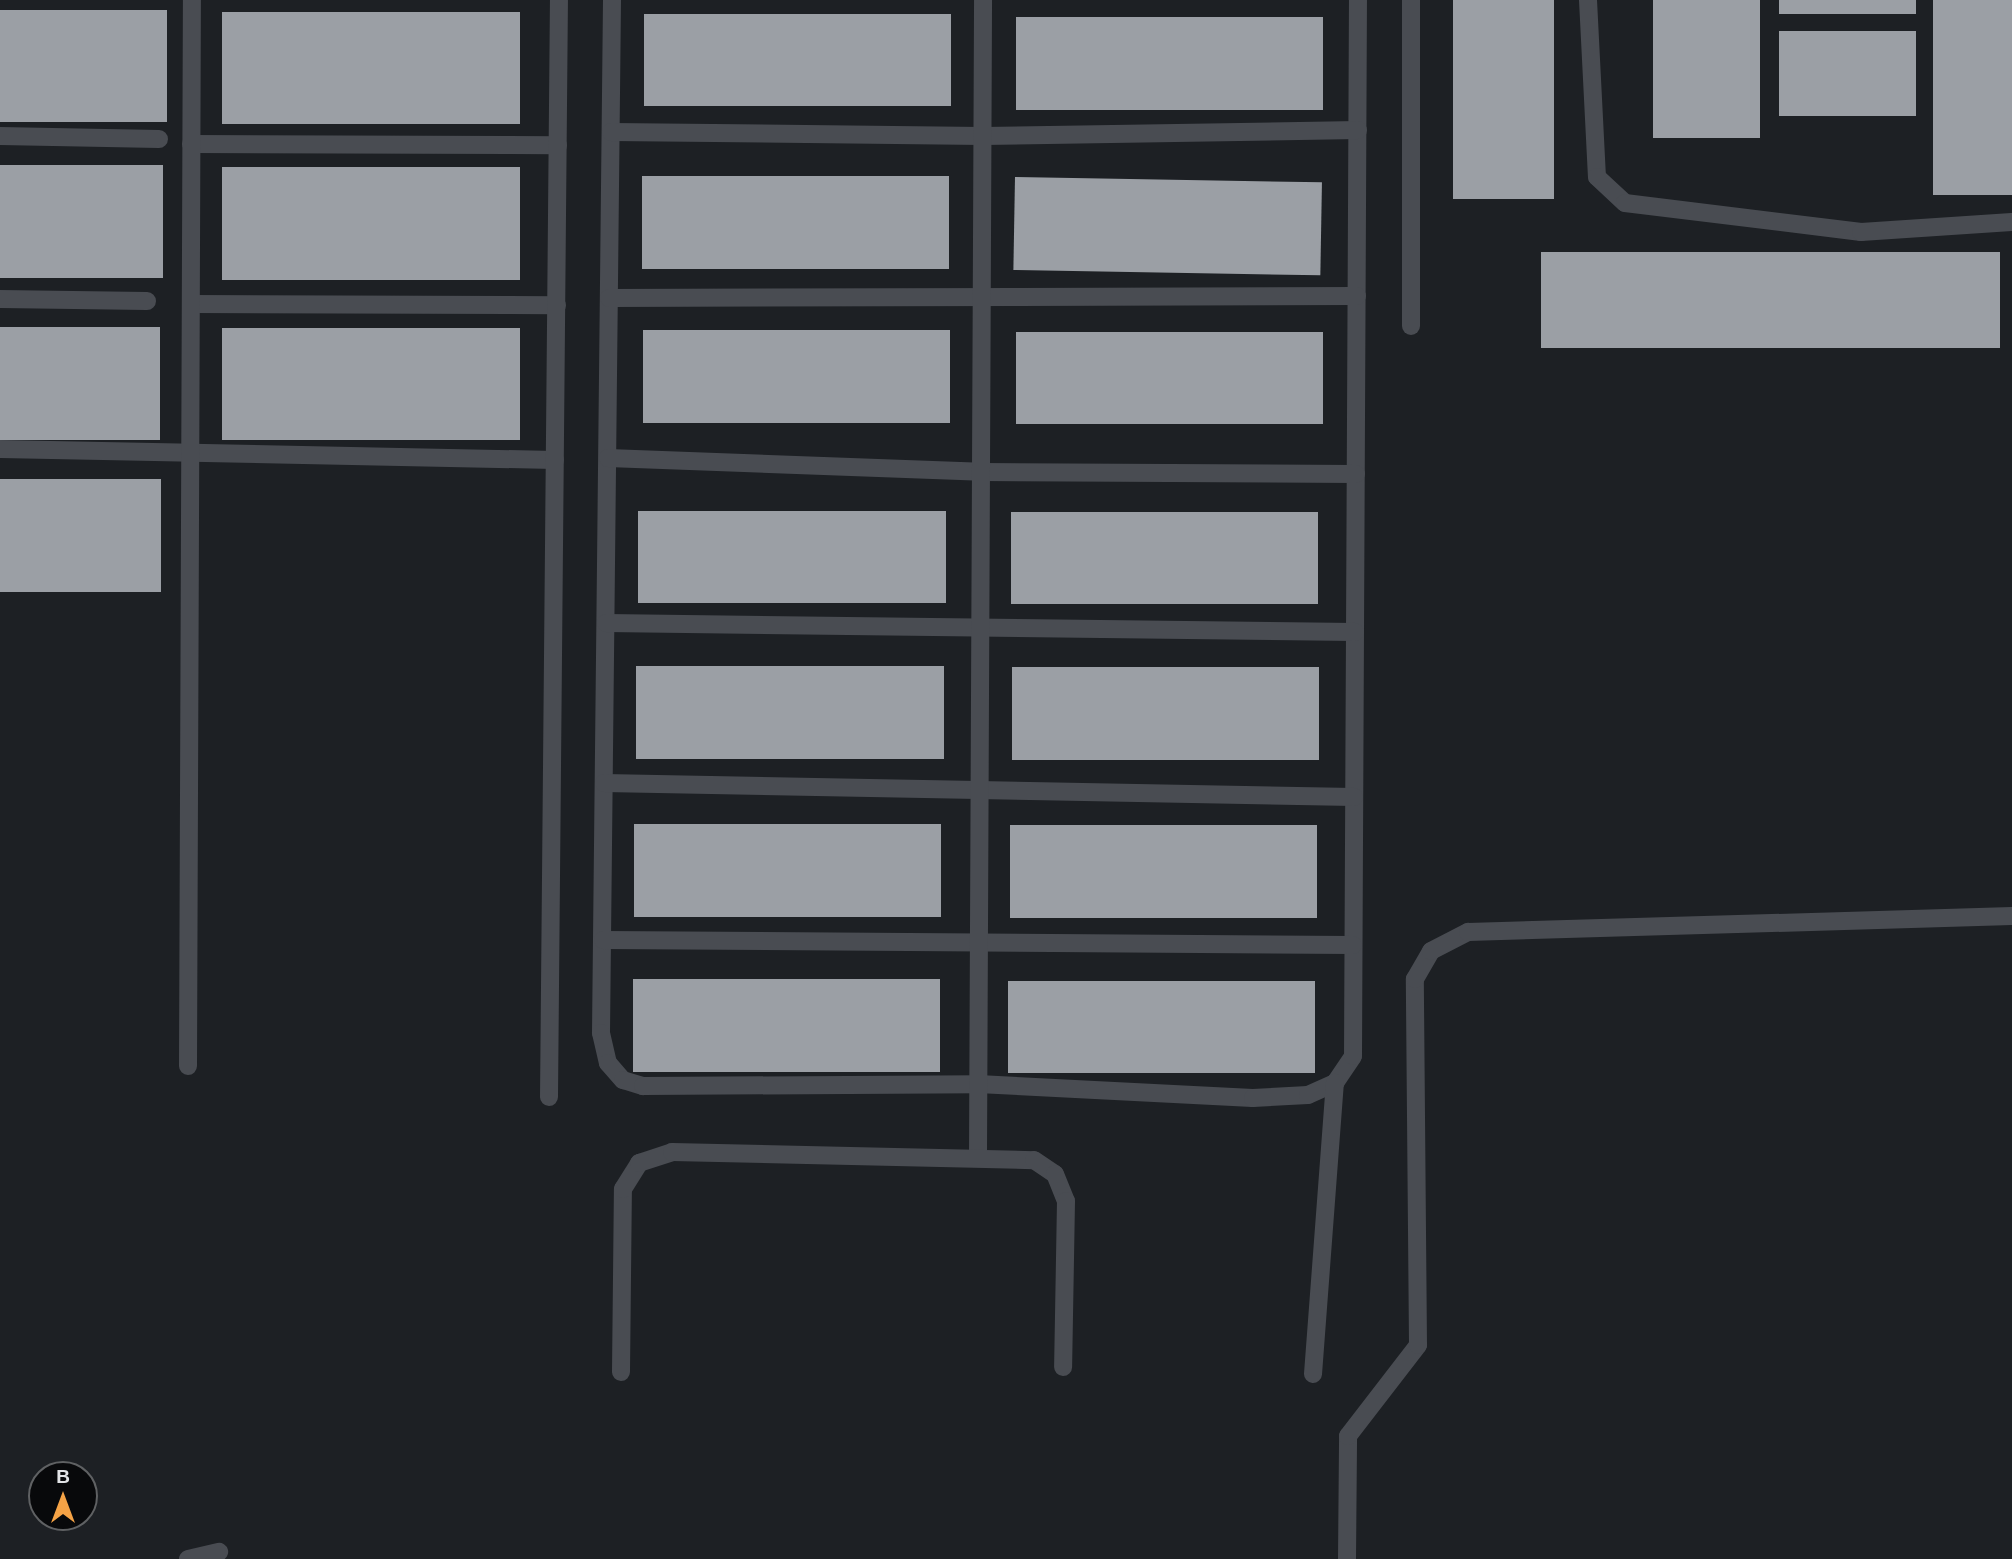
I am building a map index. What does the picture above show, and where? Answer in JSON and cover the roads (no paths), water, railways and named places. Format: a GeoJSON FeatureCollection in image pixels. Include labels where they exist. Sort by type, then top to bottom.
{"type":"FeatureCollection","features":[{"type":"Feature","properties":{"kind":"lane"},"geometry":{"type":"LineString","coordinates":[[188,1066],[192,0]]}},
{"type":"Feature","properties":{"kind":"lane"},"geometry":{"type":"LineString","coordinates":[[549,1097],[559,0]]}},
{"type":"Feature","properties":{"kind":"lane"},"geometry":{"type":"LineString","coordinates":[[612,0],[601,1033],[608,1063],[623,1080],[643,1086],[978,1084],[1253,1098],[1308,1096],[1335,1083]]}},
{"type":"Feature","properties":{"kind":"lane"},"geometry":{"type":"LineString","coordinates":[[978,1156],[983,0]]}},
{"type":"Feature","properties":{"kind":"lane"},"geometry":{"type":"LineString","coordinates":[[1312,1374],[1335,1083],[1353,1056],[1359,0]]}},
{"type":"Feature","properties":{"kind":"lane"},"geometry":{"type":"LineString","coordinates":[[1411,0],[1411,326]]}},
{"type":"Feature","properties":{"kind":"lane"},"geometry":{"type":"LineString","coordinates":[[1588,0],[1598,177],[1625,202],[1861,232],[2012,222]]}},
{"type":"Feature","properties":{"kind":"lane"},"geometry":{"type":"LineString","coordinates":[[611,132],[983,136],[1358,130]]}},
{"type":"Feature","properties":{"kind":"lane"},"geometry":{"type":"LineString","coordinates":[[0,136],[159,139]]}},
{"type":"Feature","properties":{"kind":"lane"},"geometry":{"type":"LineString","coordinates":[[191,144],[558,145]]}},
{"type":"Feature","properties":{"kind":"lane"},"geometry":{"type":"LineString","coordinates":[[609,298],[1357,296]]}},
{"type":"Feature","properties":{"kind":"lane"},"geometry":{"type":"LineString","coordinates":[[0,299],[147,301]]}},
{"type":"Feature","properties":{"kind":"lane"},"geometry":{"type":"LineString","coordinates":[[191,304],[556,305]]}},
{"type":"Feature","properties":{"kind":"lane"},"geometry":{"type":"LineString","coordinates":[[0,449],[555,460]]}},
{"type":"Feature","properties":{"kind":"lane"},"geometry":{"type":"LineString","coordinates":[[608,458],[981,472],[1356,474]]}},
{"type":"Feature","properties":{"kind":"lane"},"geometry":{"type":"LineString","coordinates":[[606,623],[981,630],[1355,632]]}},
{"type":"Feature","properties":{"kind":"lane"},"geometry":{"type":"LineString","coordinates":[[604,783],[1354,797]]}},
{"type":"Feature","properties":{"kind":"lane"},"geometry":{"type":"LineString","coordinates":[[1346,1559],[1348,1436],[1418,1345],[1415,979],[1431,951],[1468,932],[2012,916]]}},
{"type":"Feature","properties":{"kind":"lane"},"geometry":{"type":"LineString","coordinates":[[603,940],[979,947],[1353,945]]}},
{"type":"Feature","properties":{"kind":"lane"},"geometry":{"type":"LineString","coordinates":[[621,1372],[623,1189],[639,1163],[672,1152],[978,1156],[1034,1160],[1055,1174],[1066,1201],[1063,1367]]}},
{"type":"Feature","properties":{"kind":"lane"},"geometry":{"type":"LineString","coordinates":[[188,1559],[219,1552]]}}]}
